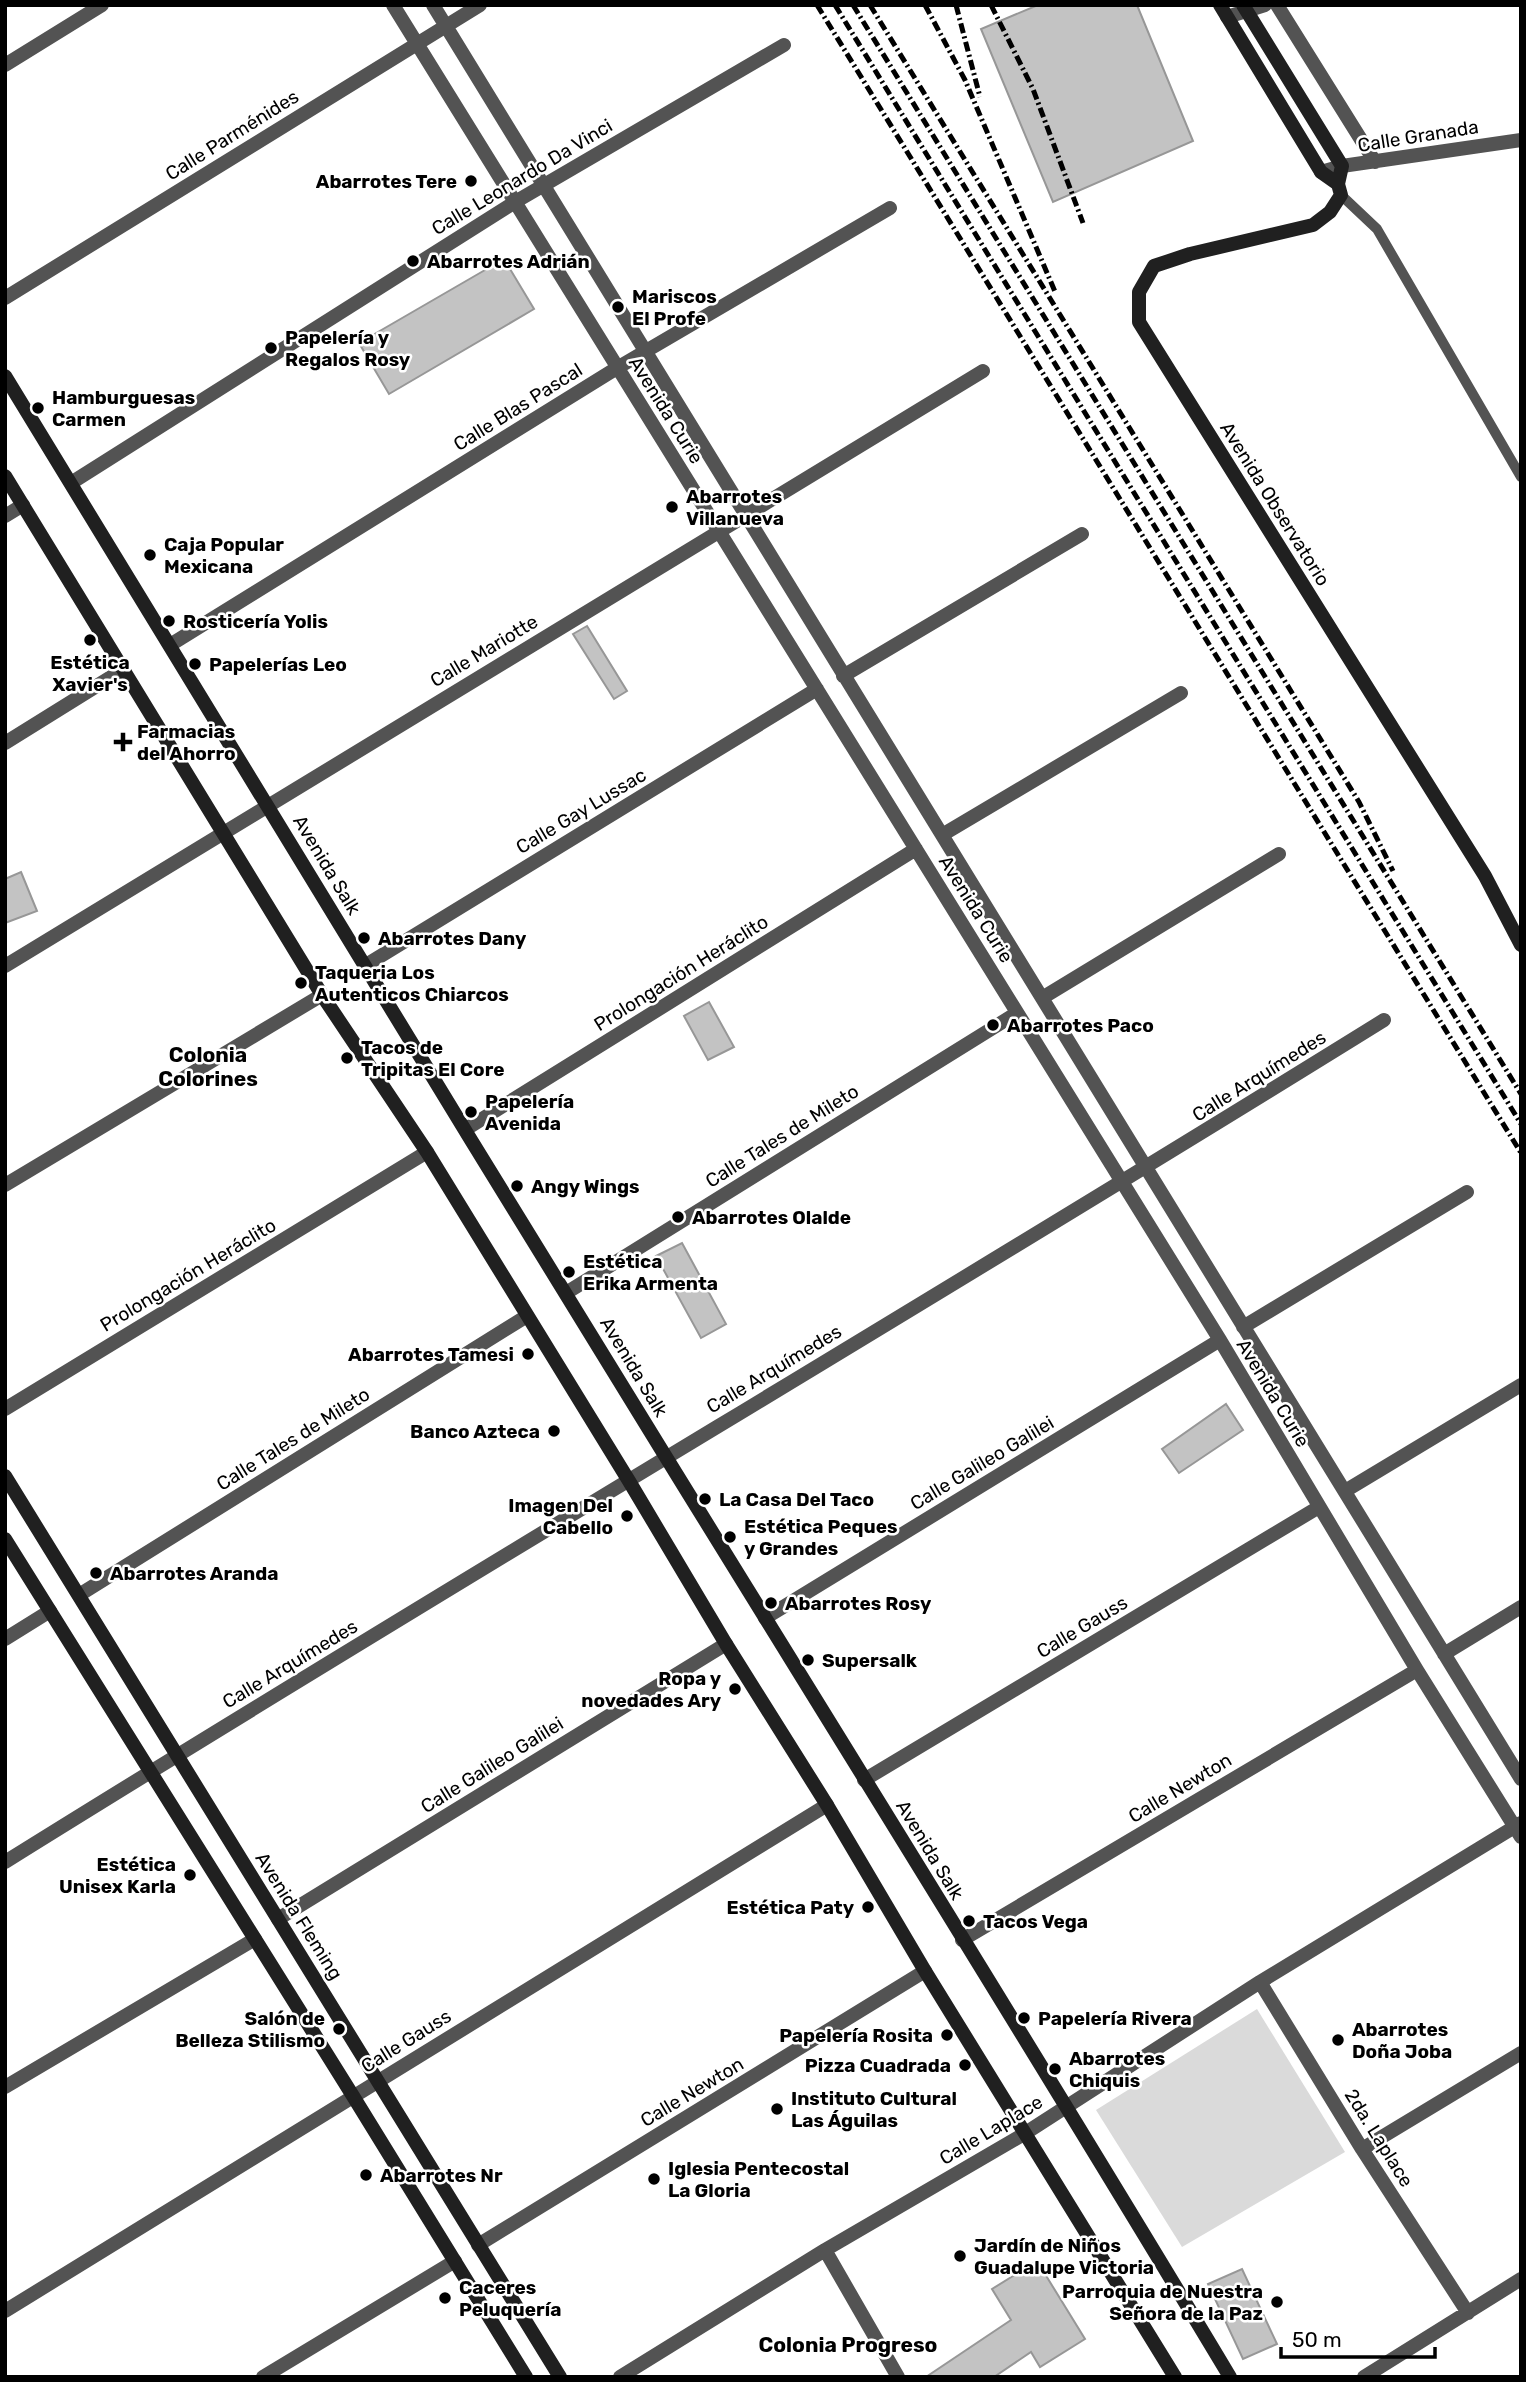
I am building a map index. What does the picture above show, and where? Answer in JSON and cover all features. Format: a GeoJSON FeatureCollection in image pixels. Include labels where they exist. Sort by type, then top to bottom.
{"type":"FeatureCollection","features":[{"type":"Feature","properties":{"kind":"main road"},"geometry":{"type":"LineString","coordinates":[[1244,8],[1342,166]]}},
{"type":"Feature","properties":{"kind":"main road"},"geometry":{"type":"LineString","coordinates":[[1223,11],[1321,172],[1340,190]]}},
{"type":"Feature","properties":{"kind":"main road","name":"Avenida Observatorio"},"geometry":{"type":"LineString","coordinates":[[1342,166],[1340,190],[1330,212],[1313,225],[1190,254],[1154,266],[1139,292],[1139,322],[1485,876],[1521,945]]}},
{"type":"Feature","properties":{"kind":"main road","name":"Avenida Salk"},"geometry":{"type":"LineString","coordinates":[[5,376],[962,1940],[1068,2106],[1230,2377]]}},
{"type":"Feature","properties":{"kind":"main road"},"geometry":{"type":"LineString","coordinates":[[5,476],[322,995],[427,1152],[1174,2377]]}},
{"type":"Feature","properties":{"kind":"main road","name":"Avenida Fleming"},"geometry":{"type":"LineString","coordinates":[[5,1476],[560,2377]]}},
{"type":"Feature","properties":{"kind":"main road"},"geometry":{"type":"LineString","coordinates":[[5,1539],[354,2096],[526,2377]]}},
{"type":"Feature","properties":{"kind":"street"},"geometry":{"type":"LineString","coordinates":[[5,65],[102,5]]}},
{"type":"Feature","properties":{"kind":"street","name":"Avenida Curie"},"geometry":{"type":"LineString","coordinates":[[393,5],[1220,1340],[1417,1670],[1519,1829]]}},
{"type":"Feature","properties":{"kind":"street","name":"Avenida Curie"},"geometry":{"type":"LineString","coordinates":[[433,5],[1521,1779]]}},
{"type":"Feature","properties":{"kind":"street","name":"Calle Parménides"},"geometry":{"type":"LineString","coordinates":[[5,298],[480,5]]}},
{"type":"Feature","properties":{"kind":"street"},"geometry":{"type":"LineString","coordinates":[[1223,11],[1265,5]]}},
{"type":"Feature","properties":{"kind":"street"},"geometry":{"type":"LineString","coordinates":[[1277,5],[1375,162]]}},
{"type":"Feature","properties":{"kind":"street","name":"Calle Leonardo Da Vinci"},"geometry":{"type":"LineString","coordinates":[[71,483],[515,202],[784,45]]}},
{"type":"Feature","properties":{"kind":"street","name":"Calle Granada"},"geometry":{"type":"LineString","coordinates":[[1321,172],[1342,166],[1521,140]]}},
{"type":"Feature","properties":{"kind":"street","name":"Calle Blas Pascal"},"geometry":{"type":"LineString","coordinates":[[170,645],[617,368],[890,208]]}},
{"type":"Feature","properties":{"kind":"street","name":"Calle Mariotte"},"geometry":{"type":"LineString","coordinates":[[5,966],[983,371]]}},
{"type":"Feature","properties":{"kind":"street"},"geometry":{"type":"LineString","coordinates":[[5,516],[23,505]]}},
{"type":"Feature","properties":{"kind":"street"},"geometry":{"type":"LineString","coordinates":[[844,676],[1082,534]]}},
{"type":"Feature","properties":{"kind":"street"},"geometry":{"type":"LineString","coordinates":[[5,743],[124,670]]}},
{"type":"Feature","properties":{"kind":"street","name":"Calle Gay Lussac"},"geometry":{"type":"LineString","coordinates":[[366,965],[817,690]]}},
{"type":"Feature","properties":{"kind":"street"},"geometry":{"type":"LineString","coordinates":[[942,835],[1181,692]]}},
{"type":"Feature","properties":{"kind":"street","name":"Prolongación Heráclito"},"geometry":{"type":"LineString","coordinates":[[466,1129],[916,849]]}},
{"type":"Feature","properties":{"kind":"street"},"geometry":{"type":"LineString","coordinates":[[1042,998],[1279,854]]}},
{"type":"Feature","properties":{"kind":"street"},"geometry":{"type":"LineString","coordinates":[[5,1185],[322,995]]}},
{"type":"Feature","properties":{"kind":"street","name":"Calle Tales de Mileto"},"geometry":{"type":"LineString","coordinates":[[566,1293],[1017,1013]]}},
{"type":"Feature","properties":{"kind":"street","name":"Calle Arquímedes"},"geometry":{"type":"LineString","coordinates":[[5,1862],[666,1457],[1146,1168],[1384,1020]]}},
{"type":"Feature","properties":{"kind":"street","name":"Prolongación Heráclito"},"geometry":{"type":"LineString","coordinates":[[5,1409],[427,1152]]}},
{"type":"Feature","properties":{"kind":"street"},"geometry":{"type":"LineString","coordinates":[[1244,1327],[1467,1192]]}},
{"type":"Feature","properties":{"kind":"street","name":"Calle Tales de Mileto"},"geometry":{"type":"LineString","coordinates":[[79,1595],[527,1316]]}},
{"type":"Feature","properties":{"kind":"street","name":"Calle Galileo Galilei"},"geometry":{"type":"LineString","coordinates":[[765,1618],[1220,1340]]}},
{"type":"Feature","properties":{"kind":"street"},"geometry":{"type":"LineString","coordinates":[[1345,1491],[1521,1385]]}},
{"type":"Feature","properties":{"kind":"street","name":"Calle Gauss"},"geometry":{"type":"LineString","coordinates":[[864,1780],[1319,1507]]}},
{"type":"Feature","properties":{"kind":"street"},"geometry":{"type":"LineString","coordinates":[[1444,1654],[1521,1607]]}},
{"type":"Feature","properties":{"kind":"street"},"geometry":{"type":"LineString","coordinates":[[5,1639],[50,1611]]}},
{"type":"Feature","properties":{"kind":"street","name":"Calle Galileo Galilei"},"geometry":{"type":"LineString","coordinates":[[278,1919],[726,1644]]}},
{"type":"Feature","properties":{"kind":"street","name":"Calle Newton"},"geometry":{"type":"LineString","coordinates":[[962,1940],[1417,1670]]}},
{"type":"Feature","properties":{"kind":"street","name":"Calle Gauss"},"geometry":{"type":"LineString","coordinates":[[5,2311],[827,1805]]}},
{"type":"Feature","properties":{"kind":"street","name":"Calle Laplace"},"geometry":{"type":"LineString","coordinates":[[620,2377],[825,2250],[1024,2134],[1260,1982],[1519,1829]]}},
{"type":"Feature","properties":{"kind":"street"},"geometry":{"type":"LineString","coordinates":[[5,2087],[256,1939]]}},
{"type":"Feature","properties":{"kind":"street","name":"Calle Newton"},"geometry":{"type":"LineString","coordinates":[[478,2245],[925,1971]]}},
{"type":"Feature","properties":{"kind":"street","name":"2da. Laplace"},"geometry":{"type":"LineString","coordinates":[[1260,1982],[1468,2313]]}},
{"type":"Feature","properties":{"kind":"street"},"geometry":{"type":"LineString","coordinates":[[1362,2148],[1521,2053]]}},
{"type":"Feature","properties":{"kind":"street"},"geometry":{"type":"LineString","coordinates":[[825,2250],[898,2377]]}},
{"type":"Feature","properties":{"kind":"street"},"geometry":{"type":"LineString","coordinates":[[263,2377],[455,2261]]}},
{"type":"Feature","properties":{"kind":"street"},"geometry":{"type":"LineString","coordinates":[[1364,2377],[1521,2279]]}},
{"type":"Feature","properties":{"kind":"lane"},"geometry":{"type":"LineString","coordinates":[[1340,190],[1377,229],[1521,477]]}},
{"type":"Feature","properties":{"kind":"shaded area"},"geometry":{"type":"Polygon","coordinates":[[[1257,2009],[1345,2152],[1182,2247],[1096,2110],[1257,2009]]]}},
{"type":"Feature","properties":{"kind":"building"},"geometry":{"type":"Polygon","coordinates":[[[1038,5],[1137,5],[1193,141],[1053,202],[981,29],[1038,5]]]}},
{"type":"Feature","properties":{"kind":"building"},"geometry":{"type":"Polygon","coordinates":[[[504,259],[534,309],[389,394],[359,343],[504,259]]]}},
{"type":"Feature","properties":{"kind":"building"},"geometry":{"type":"Polygon","coordinates":[[[587,626],[627,691],[614,699],[573,634],[587,626]]]}},
{"type":"Feature","properties":{"kind":"building"},"geometry":{"type":"Polygon","coordinates":[[[21,872],[37,911],[5,923],[5,879],[21,872]]]}},
{"type":"Feature","properties":{"kind":"building"},"geometry":{"type":"Polygon","coordinates":[[[709,1002],[734,1047],[708,1060],[684,1016],[709,1002]]]}},
{"type":"Feature","properties":{"kind":"building"},"geometry":{"type":"Polygon","coordinates":[[[682,1243],[726,1324],[701,1338],[656,1256],[682,1243]]]}},
{"type":"Feature","properties":{"kind":"building"},"geometry":{"type":"Polygon","coordinates":[[[1226,1404],[1243,1430],[1179,1473],[1162,1449],[1226,1404]]]}},
{"type":"Feature","properties":{"kind":"building"},"geometry":{"type":"Polygon","coordinates":[[[1037,2261],[1085,2339],[1040,2367],[1031,2352],[994,2377],[926,2377],[1011,2320],[992,2289],[1037,2261]]]}},
{"type":"Feature","properties":{"kind":"building"},"geometry":{"type":"Polygon","coordinates":[[[1242,2269],[1277,2344],[1243,2359],[1208,2284],[1242,2269]]]}},
{"type":"Feature","properties":{"kind":"railway"},"geometry":{"type":"LineString","coordinates":[[817,5],[1521,1153]]}},
{"type":"Feature","properties":{"kind":"railway"},"geometry":{"type":"LineString","coordinates":[[835,5],[1521,1124]]}},
{"type":"Feature","properties":{"kind":"railway"},"geometry":{"type":"LineString","coordinates":[[853,5],[1521,1094]]}},
{"type":"Feature","properties":{"kind":"railway"},"geometry":{"type":"LineString","coordinates":[[870,5],[1359,802],[1393,871]]}},
{"type":"Feature","properties":{"kind":"railway"},"geometry":{"type":"LineString","coordinates":[[925,5],[965,80],[1056,294]]}},
{"type":"Feature","properties":{"kind":"railway"},"geometry":{"type":"LineString","coordinates":[[956,5],[980,97]]}},
{"type":"Feature","properties":{"kind":"railway"},"geometry":{"type":"LineString","coordinates":[[991,5],[1033,89],[1083,223]]}},
{"type":"Feature","properties":{"kind":"place","name":"Abarrotes Tere"},"geometry":{"type":"Point","coordinates":[471,181]}},
{"type":"Feature","properties":{"kind":"place","name":"Abarrotes Adrián"},"geometry":{"type":"Point","coordinates":[413,261]}},
{"type":"Feature","properties":{"kind":"place","name":"Mariscos El Profe"},"geometry":{"type":"Point","coordinates":[618,307]}},
{"type":"Feature","properties":{"kind":"place","name":"Papelería y Regalos Rosy"},"geometry":{"type":"Point","coordinates":[271,348]}},
{"type":"Feature","properties":{"kind":"place","name":"Hamburguesas Carmen"},"geometry":{"type":"Point","coordinates":[38,408]}},
{"type":"Feature","properties":{"kind":"place","name":"Abarrotes Villanueva"},"geometry":{"type":"Point","coordinates":[672,507]}},
{"type":"Feature","properties":{"kind":"place","name":"Caja Popular Mexicana"},"geometry":{"type":"Point","coordinates":[150,555]}},
{"type":"Feature","properties":{"kind":"place","name":"Rosticería Yolis"},"geometry":{"type":"Point","coordinates":[169,621]}},
{"type":"Feature","properties":{"kind":"place","name":"Estética Xavier's"},"geometry":{"type":"Point","coordinates":[90,640]}},
{"type":"Feature","properties":{"kind":"place","name":"Papelerías Leo"},"geometry":{"type":"Point","coordinates":[195,664]}},
{"type":"Feature","properties":{"kind":"place","name":"Farmacias del Ahorro"},"geometry":{"type":"Point","coordinates":[123,742]}},
{"type":"Feature","properties":{"kind":"place","name":"Abarrotes Dany"},"geometry":{"type":"Point","coordinates":[364,938]}},
{"type":"Feature","properties":{"kind":"place","name":"Taqueria Los Autenticos Chiarcos"},"geometry":{"type":"Point","coordinates":[301,983]}},
{"type":"Feature","properties":{"kind":"place","name":"Abarrotes Paco"},"geometry":{"type":"Point","coordinates":[993,1025]}},
{"type":"Feature","properties":{"kind":"place","name":"Tacos de Tripitas El Core"},"geometry":{"type":"Point","coordinates":[347,1058]}},
{"type":"Feature","properties":{"kind":"place","name":"Papelería Avenida"},"geometry":{"type":"Point","coordinates":[471,1112]}},
{"type":"Feature","properties":{"kind":"place","name":"Angy Wings"},"geometry":{"type":"Point","coordinates":[517,1186]}},
{"type":"Feature","properties":{"kind":"place","name":"Abarrotes Olalde"},"geometry":{"type":"Point","coordinates":[678,1217]}},
{"type":"Feature","properties":{"kind":"place","name":"Estética Erika Armenta"},"geometry":{"type":"Point","coordinates":[569,1272]}},
{"type":"Feature","properties":{"kind":"place","name":"Abarrotes Tamesi"},"geometry":{"type":"Point","coordinates":[528,1354]}},
{"type":"Feature","properties":{"kind":"place","name":"Banco Azteca"},"geometry":{"type":"Point","coordinates":[554,1431]}},
{"type":"Feature","properties":{"kind":"place","name":"La Casa Del Taco"},"geometry":{"type":"Point","coordinates":[705,1499]}},
{"type":"Feature","properties":{"kind":"place","name":"Imagen Del Cabello"},"geometry":{"type":"Point","coordinates":[627,1516]}},
{"type":"Feature","properties":{"kind":"place","name":"Estética Peques y Grandes"},"geometry":{"type":"Point","coordinates":[730,1537]}},
{"type":"Feature","properties":{"kind":"place","name":"Abarrotes Aranda"},"geometry":{"type":"Point","coordinates":[96,1573]}},
{"type":"Feature","properties":{"kind":"place","name":"Abarrotes Rosy"},"geometry":{"type":"Point","coordinates":[771,1603]}},
{"type":"Feature","properties":{"kind":"place","name":"Supersalk"},"geometry":{"type":"Point","coordinates":[808,1660]}},
{"type":"Feature","properties":{"kind":"place","name":"Ropa y novedades Ary"},"geometry":{"type":"Point","coordinates":[735,1689]}},
{"type":"Feature","properties":{"kind":"place","name":"Estética Unisex Karla"},"geometry":{"type":"Point","coordinates":[190,1875]}},
{"type":"Feature","properties":{"kind":"place","name":"Estética Paty"},"geometry":{"type":"Point","coordinates":[868,1907]}},
{"type":"Feature","properties":{"kind":"place","name":"Tacos Vega"},"geometry":{"type":"Point","coordinates":[969,1921]}},
{"type":"Feature","properties":{"kind":"place","name":"Papelería Rivera"},"geometry":{"type":"Point","coordinates":[1024,2018]}},
{"type":"Feature","properties":{"kind":"place","name":"Salón de Belleza Stilismo"},"geometry":{"type":"Point","coordinates":[339,2029]}},
{"type":"Feature","properties":{"kind":"place","name":"Papelería Rosita"},"geometry":{"type":"Point","coordinates":[947,2035]}},
{"type":"Feature","properties":{"kind":"place","name":"Abarrotes Doña Joba"},"geometry":{"type":"Point","coordinates":[1338,2040]}},
{"type":"Feature","properties":{"kind":"place","name":"Pizza Cuadrada"},"geometry":{"type":"Point","coordinates":[965,2065]}},
{"type":"Feature","properties":{"kind":"place","name":"Abarrotes Chiquis"},"geometry":{"type":"Point","coordinates":[1055,2069]}},
{"type":"Feature","properties":{"kind":"place","name":"Instituto Cultural Las Águilas"},"geometry":{"type":"Point","coordinates":[777,2109]}},
{"type":"Feature","properties":{"kind":"place","name":"Abarrotes Nr"},"geometry":{"type":"Point","coordinates":[366,2175]}},
{"type":"Feature","properties":{"kind":"place","name":"Iglesia Pentecostal La Gloria"},"geometry":{"type":"Point","coordinates":[654,2179]}},
{"type":"Feature","properties":{"kind":"place","name":"Jardín de Niños Guadalupe Victoria"},"geometry":{"type":"Point","coordinates":[960,2256]}},
{"type":"Feature","properties":{"kind":"place","name":"Caceres Peluquería"},"geometry":{"type":"Point","coordinates":[445,2298]}},
{"type":"Feature","properties":{"kind":"place","name":"Parroquia de Nuestra Señora de la Paz"},"geometry":{"type":"Point","coordinates":[1277,2302]}},
{"type":"Feature","properties":{"kind":"district","name":"Colonia Colorines"},"geometry":{"type":"Point","coordinates":[208,1066]}},
{"type":"Feature","properties":{"kind":"district","name":"Colonia Progreso"},"geometry":{"type":"Point","coordinates":[848,2344]}}]}
